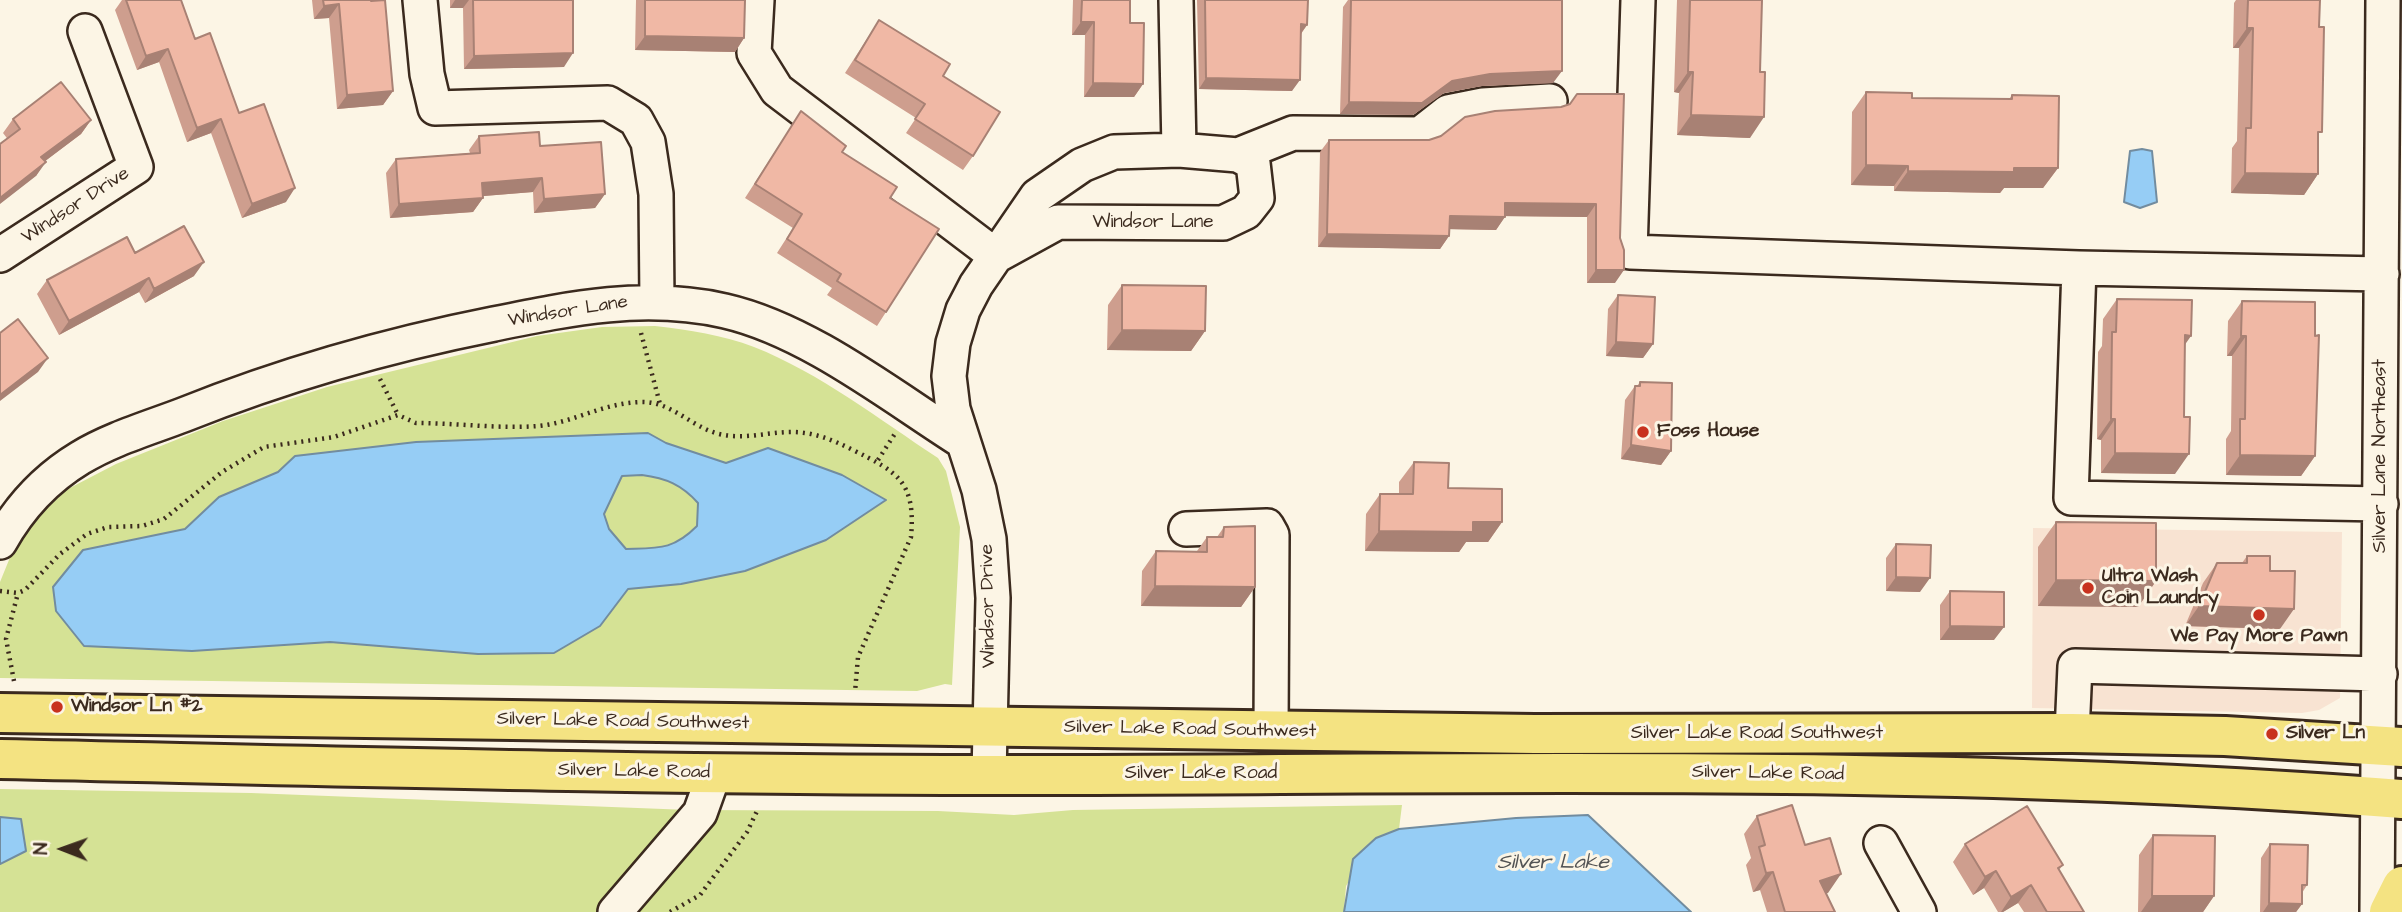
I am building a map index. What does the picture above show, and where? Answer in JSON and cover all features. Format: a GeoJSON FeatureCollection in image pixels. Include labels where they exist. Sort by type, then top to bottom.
{"type":"FeatureCollection","features":[{"type":"Feature","properties":{"kind":"main road","name":"Silver Lake Road Southwest"},"geometry":{"type":"LineString","coordinates":[[7,698],[989,728],[1610,734],[2072,733],[2225,736],[2391,747]]}},
{"type":"Feature","properties":{"kind":"main road","name":"Silver Lake Road"},"geometry":{"type":"LineString","coordinates":[[0,760],[714,774],[1712,773],[1917,776],[2390,798]]}},
{"type":"Feature","properties":{"kind":"main road"},"geometry":{"type":"LineString","coordinates":[[2389,912],[2402,886]]}},
{"type":"Feature","properties":{"kind":"street"},"geometry":{"type":"LineString","coordinates":[[420,0],[427,74],[435,108],[608,103],[636,120],[648,142],[656,194],[647,301]]}},
{"type":"Feature","properties":{"kind":"street"},"geometry":{"type":"LineString","coordinates":[[757,0],[754,53],[777,90],[996,256]]}},
{"type":"Feature","properties":{"kind":"street"},"geometry":{"type":"LineString","coordinates":[[1176,0],[1179,150]]}},
{"type":"Feature","properties":{"kind":"street"},"geometry":{"type":"LineString","coordinates":[[1638,0],[1630,252],[2079,268],[2382,274]]}},
{"type":"Feature","properties":{"kind":"street","name":"Silver Lane Northeast"},"geometry":{"type":"LineString","coordinates":[[2377,912],[2390,798],[2391,747],[2380,674],[2391,599],[2381,503],[2392,346],[2382,274],[2383,0]]}},
{"type":"Feature","properties":{"kind":"street","name":"Windsor Drive"},"geometry":{"type":"LineString","coordinates":[[0,255],[136,167],[85,31]]}},
{"type":"Feature","properties":{"kind":"street","name":"Windsor Lane"},"geometry":{"type":"LineString","coordinates":[[1238,155],[1293,132],[1420,134],[1448,112],[1483,106],[1550,101]]}},
{"type":"Feature","properties":{"kind":"street","name":"Windsor Lane"},"geometry":{"type":"LineString","coordinates":[[962,441],[950,387],[953,343],[963,310],[996,256],[1037,196],[1082,165],[1114,152],[1179,150],[1238,155],[1253,163],[1257,198],[1246,212],[1223,223],[1058,222],[996,256]]}},
{"type":"Feature","properties":{"kind":"street"},"geometry":{"type":"LineString","coordinates":[[2079,268],[2071,498],[2381,503]]}},
{"type":"Feature","properties":{"kind":"street","name":"Windsor Lane"},"geometry":{"type":"LineString","coordinates":[[0,542],[26,504],[47,482],[88,454],[218,401],[367,354],[441,334],[560,310],[647,301],[727,311],[775,328],[824,353],[962,441]]}},
{"type":"Feature","properties":{"kind":"street","name":"Windsor Drive"},"geometry":{"type":"LineString","coordinates":[[962,441],[979,490],[989,539],[993,598],[989,775]]}},
{"type":"Feature","properties":{"kind":"street"},"geometry":{"type":"LineString","coordinates":[[1186,529],[1267,526],[1272,535],[1271,731]]}},
{"type":"Feature","properties":{"kind":"street"},"geometry":{"type":"LineString","coordinates":[[2072,733],[2075,666],[2380,674]]}},
{"type":"Feature","properties":{"kind":"street"},"geometry":{"type":"LineString","coordinates":[[615,912],[699,813],[714,774]]}},
{"type":"Feature","properties":{"kind":"street"},"geometry":{"type":"LineString","coordinates":[[1881,843],[1919,912]]}},
{"type":"Feature","properties":{"kind":"path"},"geometry":{"type":"LineString","coordinates":[[647,301],[642,338],[660,404]]}},
{"type":"Feature","properties":{"kind":"path"},"geometry":{"type":"LineString","coordinates":[[367,354],[398,415],[416,423],[537,426],[621,404],[660,404],[716,434],[737,437],[794,431],[817,434],[891,468],[905,487],[912,511],[911,537],[858,657],[855,694]]}},
{"type":"Feature","properties":{"kind":"path"},"geometry":{"type":"LineString","coordinates":[[7,698],[6,639],[18,593],[60,554],[87,534],[108,527],[142,526],[164,519],[222,472],[264,447],[334,437],[398,415]]}},
{"type":"Feature","properties":{"kind":"path"},"geometry":{"type":"LineString","coordinates":[[0,592],[18,593]]}},
{"type":"Feature","properties":{"kind":"path"},"geometry":{"type":"LineString","coordinates":[[670,912],[700,895],[747,832],[758,809]]}},
{"type":"Feature","properties":{"kind":"shaded area"},"geometry":{"type":"Polygon","coordinates":[[[2033,528],[2342,532],[2340,698],[2319,710],[2302,713],[2032,708],[2033,528]]]}},
{"type":"Feature","properties":{"kind":"green space"},"geometry":{"type":"Polygon","coordinates":[[[655,326],[730,339],[778,358],[849,398],[938,458],[946,471],[960,527],[952,685],[945,684],[917,691],[0,678],[0,582],[11,555],[37,518],[66,490],[116,464],[223,421],[327,387],[537,336],[602,327],[655,326]]]}},
{"type":"Feature","properties":{"kind":"green space"},"geometry":{"type":"Polygon","coordinates":[[[0,789],[251,793],[689,810],[938,811],[1014,815],[1073,810],[1402,805],[1399,829],[1376,838],[1346,886],[1344,912],[0,912],[0,789]]]}},
{"type":"Feature","properties":{"kind":"water"},"geometry":{"type":"Polygon","coordinates":[[[2130,151],[2152,151],[2157,202],[2140,208],[2124,202],[2130,151]]]}},
{"type":"Feature","properties":{"kind":"water"},"geometry":{"type":"Polygon","coordinates":[[[648,433],[666,443],[726,463],[768,448],[842,475],[886,500],[826,540],[745,571],[681,584],[628,589],[600,626],[554,653],[478,654],[330,642],[192,651],[84,646],[56,611],[53,587],[83,550],[185,529],[219,497],[278,472],[295,456],[416,442],[648,433]],[[622,476],[604,514],[609,529],[626,549],[673,544],[697,526],[698,503],[680,487],[651,476],[622,476]]]}},
{"type":"Feature","properties":{"kind":"water","name":"Silver Lake"},"geometry":{"type":"Polygon","coordinates":[[[1588,815],[1691,912],[1344,912],[1353,859],[1376,838],[1399,829],[1516,818],[1588,815]]]}},
{"type":"Feature","properties":{"kind":"water"},"geometry":{"type":"Polygon","coordinates":[[[0,817],[21,819],[26,851],[0,864],[0,817]]]}},
{"type":"Feature","properties":{"kind":"building"},"geometry":{"type":"Polygon","coordinates":[[[126,0],[181,0],[195,39],[210,33],[239,113],[264,104],[295,188],[252,204],[221,119],[197,128],[168,49],[146,56],[126,0]]]}},
{"type":"Feature","properties":{"kind":"building"},"geometry":{"type":"Polygon","coordinates":[[[323,0],[385,0],[393,91],[347,95],[339,4],[324,6],[323,0]]]}},
{"type":"Feature","properties":{"kind":"building"},"geometry":{"type":"Polygon","coordinates":[[[473,0],[573,0],[573,53],[474,56],[473,0]]]}},
{"type":"Feature","properties":{"kind":"building"},"geometry":{"type":"Polygon","coordinates":[[[645,0],[745,0],[744,38],[645,36],[645,0]]]}},
{"type":"Feature","properties":{"kind":"building"},"geometry":{"type":"Polygon","coordinates":[[[1082,0],[1130,0],[1130,23],[1144,23],[1143,84],[1093,83],[1094,22],[1081,22],[1082,0]]]}},
{"type":"Feature","properties":{"kind":"building"},"geometry":{"type":"Polygon","coordinates":[[[1205,0],[1308,0],[1307,25],[1301,24],[1300,80],[1206,78],[1205,0]]]}},
{"type":"Feature","properties":{"kind":"building"},"geometry":{"type":"Polygon","coordinates":[[[1351,0],[1562,0],[1562,71],[1490,74],[1452,81],[1422,103],[1349,102],[1351,0]]]}},
{"type":"Feature","properties":{"kind":"building"},"geometry":{"type":"Polygon","coordinates":[[[1690,0],[1762,0],[1760,72],[1765,72],[1764,117],[1691,115],[1693,72],[1688,72],[1690,0]]]}},
{"type":"Feature","properties":{"kind":"building"},"geometry":{"type":"Polygon","coordinates":[[[2248,0],[2320,0],[2319,27],[2324,27],[2322,132],[2318,132],[2318,174],[2245,173],[2246,128],[2251,128],[2253,28],[2247,28],[2248,0]]]}},
{"type":"Feature","properties":{"kind":"building"},"geometry":{"type":"Polygon","coordinates":[[[879,20],[950,64],[943,76],[1000,112],[973,156],[915,119],[925,104],[855,60],[879,20]]]}},
{"type":"Feature","properties":{"kind":"building"},"geometry":{"type":"Polygon","coordinates":[[[61,82],[91,120],[41,157],[46,162],[0,198],[0,144],[20,129],[13,119],[61,82]]]}},
{"type":"Feature","properties":{"kind":"building"},"geometry":{"type":"Polygon","coordinates":[[[1866,92],[1912,93],[1912,98],[2012,99],[2012,95],[2059,96],[2058,168],[2014,168],[2014,172],[1908,171],[1908,166],[1866,165],[1866,92]]]}},
{"type":"Feature","properties":{"kind":"building"},"geometry":{"type":"Polygon","coordinates":[[[1577,94],[1624,94],[1620,238],[1624,250],[1624,270],[1596,270],[1596,204],[1505,203],[1505,217],[1450,216],[1449,236],[1327,234],[1329,140],[1429,140],[1441,136],[1465,117],[1495,111],[1561,107],[1570,104],[1577,94]]]}},
{"type":"Feature","properties":{"kind":"building"},"geometry":{"type":"Polygon","coordinates":[[[801,111],[846,146],[842,152],[897,187],[890,198],[939,229],[886,312],[837,281],[841,274],[787,239],[802,214],[755,184],[801,111]]]}},
{"type":"Feature","properties":{"kind":"building"},"geometry":{"type":"Polygon","coordinates":[[[539,132],[540,146],[601,142],[605,194],[544,199],[542,178],[482,183],[483,198],[399,204],[396,159],[480,153],[479,136],[539,132]]]}},
{"type":"Feature","properties":{"kind":"building"},"geometry":{"type":"Polygon","coordinates":[[[184,226],[204,262],[154,289],[149,278],[69,321],[47,280],[127,237],[135,253],[184,226]]]}},
{"type":"Feature","properties":{"kind":"building"},"geometry":{"type":"Polygon","coordinates":[[[1122,285],[1206,286],[1205,331],[1122,330],[1122,285]]]}},
{"type":"Feature","properties":{"kind":"building"},"geometry":{"type":"Polygon","coordinates":[[[1618,295],[1655,297],[1653,344],[1616,342],[1618,295]]]}},
{"type":"Feature","properties":{"kind":"building"},"geometry":{"type":"Polygon","coordinates":[[[2117,299],[2192,300],[2191,336],[2185,335],[2184,417],[2190,417],[2189,454],[2115,453],[2115,419],[2111,419],[2112,332],[2116,332],[2117,299]]]}},
{"type":"Feature","properties":{"kind":"building"},"geometry":{"type":"Polygon","coordinates":[[[2242,301],[2315,302],[2315,336],[2319,335],[2315,456],[2240,455],[2240,419],[2245,419],[2246,336],[2241,336],[2242,301]]]}},
{"type":"Feature","properties":{"kind":"building"},"geometry":{"type":"Polygon","coordinates":[[[18,319],[48,358],[0,395],[0,333],[18,319]]]}},
{"type":"Feature","properties":{"kind":"building","name":"Foss House"},"geometry":{"type":"Polygon","coordinates":[[[1640,382],[1672,383],[1671,451],[1631,445],[1635,386],[1640,386],[1640,382]]]}},
{"type":"Feature","properties":{"kind":"building"},"geometry":{"type":"Polygon","coordinates":[[[1414,462],[1449,463],[1448,488],[1502,489],[1502,522],[1473,522],[1473,532],[1379,531],[1380,494],[1413,494],[1414,462]]]}},
{"type":"Feature","properties":{"kind":"building"},"geometry":{"type":"Polygon","coordinates":[[[2056,522],[2156,523],[2156,581],[2056,580],[2056,522]]]}},
{"type":"Feature","properties":{"kind":"building"},"geometry":{"type":"Polygon","coordinates":[[[1255,526],[1255,587],[1155,586],[1156,551],[1207,552],[1207,537],[1223,537],[1224,527],[1255,526]]]}},
{"type":"Feature","properties":{"kind":"building"},"geometry":{"type":"Polygon","coordinates":[[[1896,544],[1931,545],[1930,578],[1896,577],[1896,544]]]}},
{"type":"Feature","properties":{"kind":"building"},"geometry":{"type":"Polygon","coordinates":[[[2247,556],[2270,556],[2270,571],[2295,571],[2294,609],[2199,606],[2217,563],[2247,563],[2247,556]]]}},
{"type":"Feature","properties":{"kind":"building"},"geometry":{"type":"Polygon","coordinates":[[[1950,591],[2004,592],[2004,627],[1950,626],[1950,591]]]}},
{"type":"Feature","properties":{"kind":"building"},"geometry":{"type":"Polygon","coordinates":[[[1792,805],[1805,845],[1830,838],[1841,874],[1820,881],[1835,912],[1785,912],[1773,872],[1766,873],[1759,847],[1765,845],[1757,816],[1792,805]]]}},
{"type":"Feature","properties":{"kind":"building"},"geometry":{"type":"Polygon","coordinates":[[[2027,806],[2063,865],[2058,868],[2084,912],[2047,912],[2031,885],[2011,897],[1996,871],[1985,877],[1965,844],[2027,806]]]}},
{"type":"Feature","properties":{"kind":"building"},"geometry":{"type":"Polygon","coordinates":[[[2153,835],[2215,836],[2214,896],[2152,896],[2153,835]]]}},
{"type":"Feature","properties":{"kind":"building"},"geometry":{"type":"Polygon","coordinates":[[[2270,844],[2308,845],[2307,885],[2302,885],[2302,904],[2269,903],[2270,844]]]}},
{"type":"Feature","properties":{"kind":"place","name":"Foss House"},"geometry":{"type":"Point","coordinates":[1643,432]}},
{"type":"Feature","properties":{"kind":"place","name":"Ultra Wash Coin Laundry"},"geometry":{"type":"Point","coordinates":[2088,588]}},
{"type":"Feature","properties":{"kind":"place","name":"We Pay More Pawn"},"geometry":{"type":"Point","coordinates":[2259,615]}},
{"type":"Feature","properties":{"kind":"place","name":"Windsor Ln #2"},"geometry":{"type":"Point","coordinates":[57,707]}},
{"type":"Feature","properties":{"kind":"place","name":"Silver Ln"},"geometry":{"type":"Point","coordinates":[2272,734]}}]}
